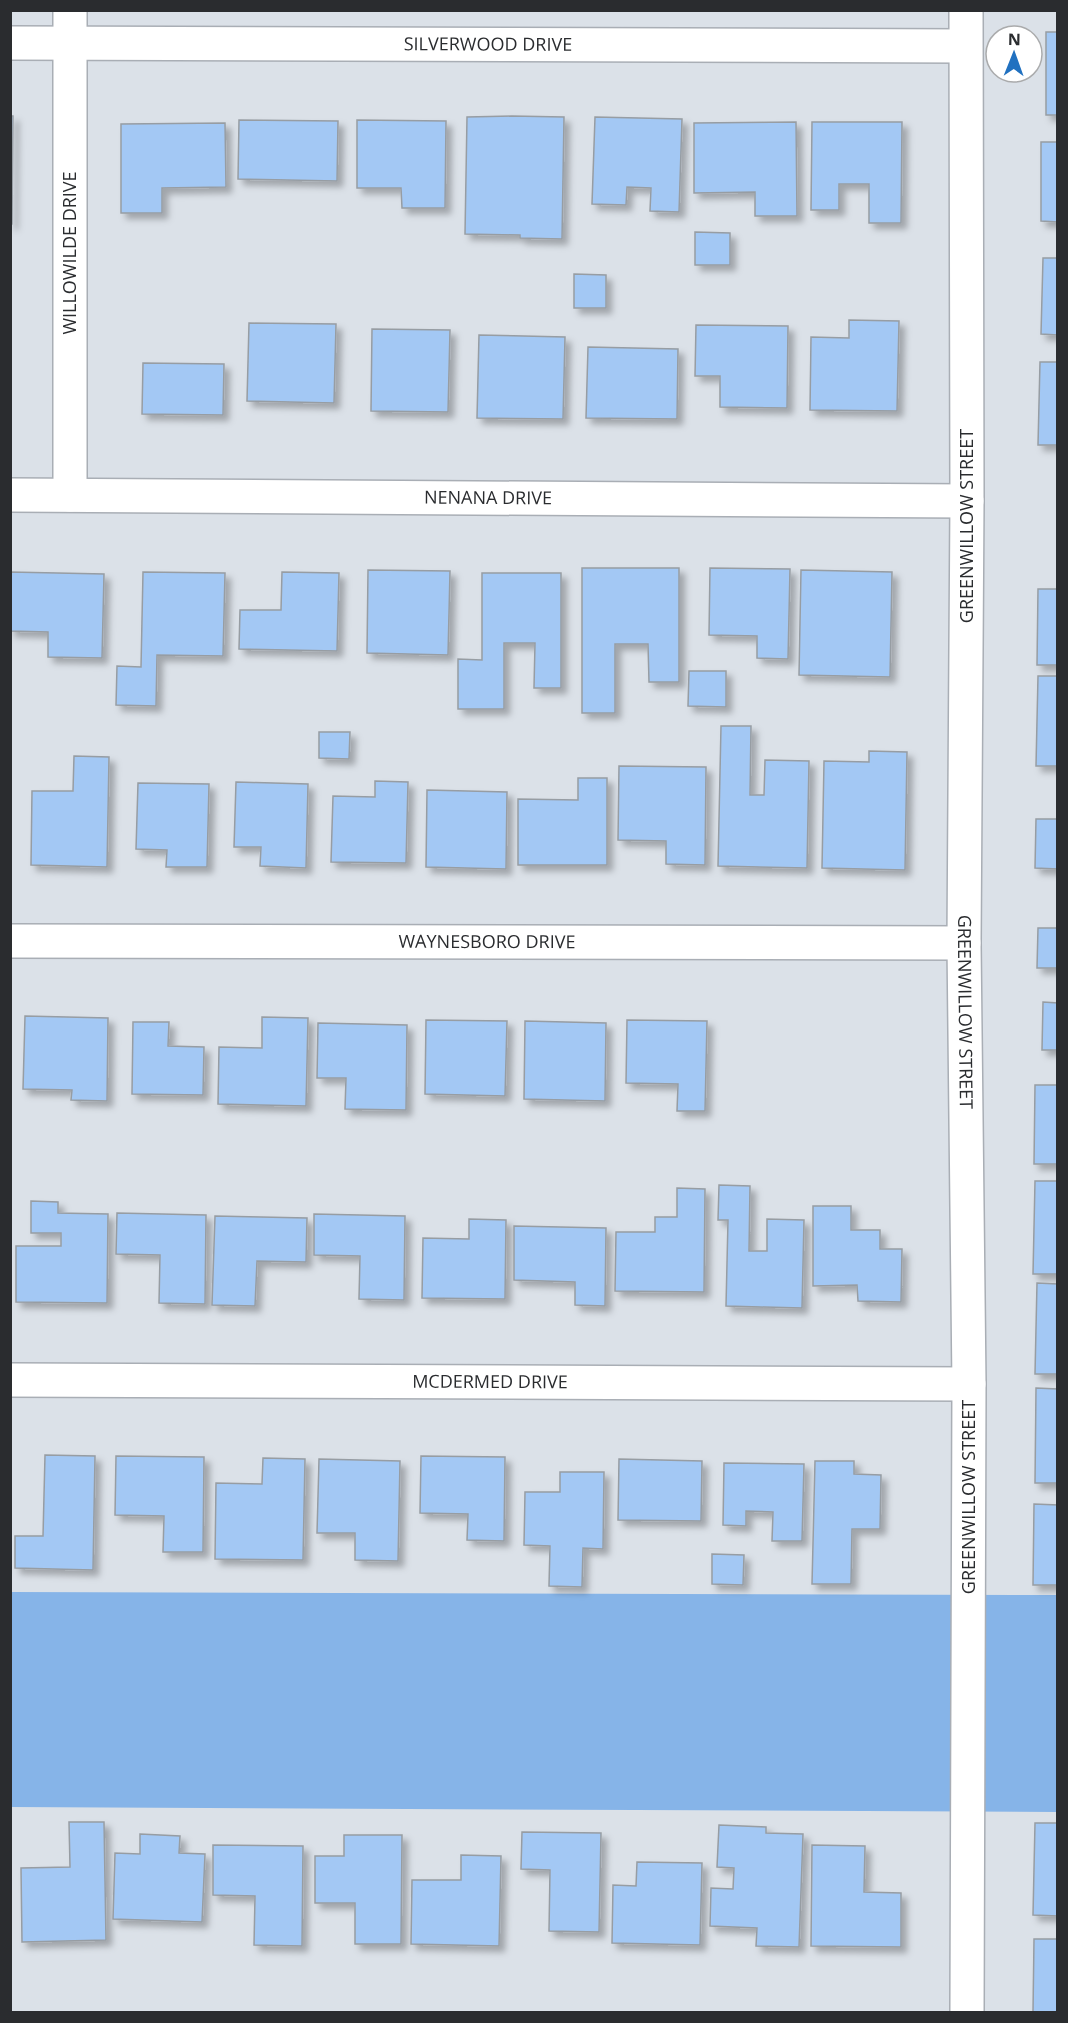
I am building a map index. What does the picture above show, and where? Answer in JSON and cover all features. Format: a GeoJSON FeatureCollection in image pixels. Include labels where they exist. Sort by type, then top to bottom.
{"type":"FeatureCollection","features":[{"type":"Feature","properties":{"kind":"street","name":"WILLOWILDE DRIVE"},"geometry":{"type":"LineString","coordinates":[[70,10],[70,495]]}},
{"type":"Feature","properties":{"kind":"street","name":"GREENWILLOW STREET"},"geometry":{"type":"LineString","coordinates":[[966,10],[967,501],[964,943],[969,1384],[967,2013]]}},
{"type":"Feature","properties":{"kind":"street","name":"SILVERWOOD DRIVE"},"geometry":{"type":"LineString","coordinates":[[10,43],[965,46]]}},
{"type":"Feature","properties":{"kind":"street","name":"NENANA DRIVE"},"geometry":{"type":"LineString","coordinates":[[10,495],[967,501]]}},
{"type":"Feature","properties":{"kind":"street","name":"WAYNESBORO DRIVE"},"geometry":{"type":"LineString","coordinates":[[10,941],[964,943]]}},
{"type":"Feature","properties":{"kind":"street","name":"MCDERMED DRIVE"},"geometry":{"type":"LineString","coordinates":[[10,1380],[969,1384]]}},
{"type":"Feature","properties":{"kind":"shaded area"},"geometry":{"type":"Polygon","coordinates":[[[11,1592],[1057,1595],[1057,1812],[11,1807],[11,1592]]]}},
{"type":"Feature","properties":{"kind":"building"},"geometry":{"type":"Polygon","coordinates":[[[1046,32],[1058,32],[1058,115],[1046,115],[1046,32]]]}},
{"type":"Feature","properties":{"kind":"building"},"geometry":{"type":"Polygon","coordinates":[[[10,116],[13,116],[12,224],[10,224],[10,116]]]}},
{"type":"Feature","properties":{"kind":"building"},"geometry":{"type":"Polygon","coordinates":[[[467,117],[564,117],[562,239],[520,238],[520,235],[465,234],[467,117]]]}},
{"type":"Feature","properties":{"kind":"building"},"geometry":{"type":"Polygon","coordinates":[[[595,117],[682,119],[679,212],[650,211],[651,188],[627,187],[626,205],[592,204],[595,117]]]}},
{"type":"Feature","properties":{"kind":"building"},"geometry":{"type":"Polygon","coordinates":[[[239,120],[338,121],[337,181],[238,179],[239,120]]]}},
{"type":"Feature","properties":{"kind":"building"},"geometry":{"type":"Polygon","coordinates":[[[357,120],[446,121],[445,208],[402,208],[401,188],[357,188],[357,120]]]}},
{"type":"Feature","properties":{"kind":"building"},"geometry":{"type":"Polygon","coordinates":[[[796,122],[797,216],[755,216],[755,192],[694,193],[694,123],[796,122]]]}},
{"type":"Feature","properties":{"kind":"building"},"geometry":{"type":"Polygon","coordinates":[[[812,122],[902,122],[901,223],[869,223],[869,184],[839,184],[839,210],[811,210],[812,122]]]}},
{"type":"Feature","properties":{"kind":"building"},"geometry":{"type":"Polygon","coordinates":[[[225,123],[226,187],[162,188],[162,213],[121,213],[121,124],[225,123]]]}},
{"type":"Feature","properties":{"kind":"building"},"geometry":{"type":"Polygon","coordinates":[[[1041,142],[1058,142],[1058,222],[1041,221],[1041,142]]]}},
{"type":"Feature","properties":{"kind":"building"},"geometry":{"type":"Polygon","coordinates":[[[695,232],[730,233],[730,265],[695,265],[695,232]]]}},
{"type":"Feature","properties":{"kind":"building"},"geometry":{"type":"Polygon","coordinates":[[[1043,258],[1058,258],[1058,335],[1041,334],[1043,258]]]}},
{"type":"Feature","properties":{"kind":"building"},"geometry":{"type":"Polygon","coordinates":[[[574,274],[606,275],[606,308],[574,308],[574,274]]]}},
{"type":"Feature","properties":{"kind":"building"},"geometry":{"type":"Polygon","coordinates":[[[849,320],[899,321],[897,411],[810,410],[811,337],[849,338],[849,320]]]}},
{"type":"Feature","properties":{"kind":"building"},"geometry":{"type":"Polygon","coordinates":[[[249,323],[336,324],[334,403],[247,401],[249,323]]]}},
{"type":"Feature","properties":{"kind":"building"},"geometry":{"type":"Polygon","coordinates":[[[696,325],[788,326],[787,408],[720,407],[720,376],[695,376],[696,325]]]}},
{"type":"Feature","properties":{"kind":"building"},"geometry":{"type":"Polygon","coordinates":[[[372,329],[450,330],[448,412],[371,411],[372,329]]]}},
{"type":"Feature","properties":{"kind":"building"},"geometry":{"type":"Polygon","coordinates":[[[479,335],[565,337],[563,419],[477,418],[479,335]]]}},
{"type":"Feature","properties":{"kind":"building"},"geometry":{"type":"Polygon","coordinates":[[[588,347],[678,349],[677,419],[586,418],[588,347]]]}},
{"type":"Feature","properties":{"kind":"building"},"geometry":{"type":"Polygon","coordinates":[[[1040,362],[1058,362],[1058,445],[1038,445],[1040,362]]]}},
{"type":"Feature","properties":{"kind":"building"},"geometry":{"type":"Polygon","coordinates":[[[143,363],[224,364],[223,415],[142,414],[143,363]]]}},
{"type":"Feature","properties":{"kind":"building"},"geometry":{"type":"Polygon","coordinates":[[[582,568],[679,568],[679,682],[649,682],[648,644],[615,644],[615,713],[582,713],[582,568]]]}},
{"type":"Feature","properties":{"kind":"building"},"geometry":{"type":"Polygon","coordinates":[[[710,568],[790,569],[788,659],[757,658],[757,636],[709,635],[710,568]]]}},
{"type":"Feature","properties":{"kind":"building"},"geometry":{"type":"Polygon","coordinates":[[[368,570],[450,571],[448,655],[367,653],[368,570]]]}},
{"type":"Feature","properties":{"kind":"building"},"geometry":{"type":"Polygon","coordinates":[[[801,570],[892,572],[890,677],[799,675],[801,570]]]}},
{"type":"Feature","properties":{"kind":"building"},"geometry":{"type":"Polygon","coordinates":[[[10,572],[104,574],[102,658],[48,657],[48,632],[10,631],[10,572]]]}},
{"type":"Feature","properties":{"kind":"building"},"geometry":{"type":"Polygon","coordinates":[[[143,572],[225,573],[223,656],[157,655],[156,706],[116,705],[117,666],[141,667],[143,572]]]}},
{"type":"Feature","properties":{"kind":"building"},"geometry":{"type":"Polygon","coordinates":[[[282,572],[339,573],[337,651],[239,649],[240,610],[281,610],[282,572]]]}},
{"type":"Feature","properties":{"kind":"building"},"geometry":{"type":"Polygon","coordinates":[[[482,573],[561,573],[561,688],[534,688],[535,643],[504,643],[504,709],[458,709],[458,659],[482,660],[482,573]]]}},
{"type":"Feature","properties":{"kind":"building"},"geometry":{"type":"Polygon","coordinates":[[[1038,589],[1058,589],[1058,665],[1037,665],[1038,589]]]}},
{"type":"Feature","properties":{"kind":"building"},"geometry":{"type":"Polygon","coordinates":[[[689,671],[726,671],[726,707],[688,706],[689,671]]]}},
{"type":"Feature","properties":{"kind":"building"},"geometry":{"type":"Polygon","coordinates":[[[1038,676],[1058,676],[1058,766],[1036,766],[1038,676]]]}},
{"type":"Feature","properties":{"kind":"building"},"geometry":{"type":"Polygon","coordinates":[[[721,726],[751,726],[750,795],[764,795],[765,760],[809,761],[807,868],[718,866],[721,726]]]}},
{"type":"Feature","properties":{"kind":"building"},"geometry":{"type":"Polygon","coordinates":[[[319,732],[350,732],[349,759],[319,758],[319,732]]]}},
{"type":"Feature","properties":{"kind":"building"},"geometry":{"type":"Polygon","coordinates":[[[869,751],[907,752],[905,870],[822,868],[824,761],[869,762],[869,751]]]}},
{"type":"Feature","properties":{"kind":"building"},"geometry":{"type":"Polygon","coordinates":[[[74,756],[109,757],[107,867],[31,865],[32,791],[73,791],[74,756]]]}},
{"type":"Feature","properties":{"kind":"building"},"geometry":{"type":"Polygon","coordinates":[[[619,766],[706,767],[705,865],[666,864],[666,841],[618,840],[619,766]]]}},
{"type":"Feature","properties":{"kind":"building"},"geometry":{"type":"Polygon","coordinates":[[[578,778],[607,778],[607,865],[518,865],[518,799],[578,800],[578,778]]]}},
{"type":"Feature","properties":{"kind":"building"},"geometry":{"type":"Polygon","coordinates":[[[375,781],[408,782],[406,863],[331,862],[333,796],[375,797],[375,781]]]}},
{"type":"Feature","properties":{"kind":"building"},"geometry":{"type":"Polygon","coordinates":[[[236,782],[308,784],[306,868],[260,866],[261,847],[234,847],[236,782]]]}},
{"type":"Feature","properties":{"kind":"building"},"geometry":{"type":"Polygon","coordinates":[[[138,783],[209,784],[207,867],[166,867],[167,850],[136,849],[138,783]]]}},
{"type":"Feature","properties":{"kind":"building"},"geometry":{"type":"Polygon","coordinates":[[[427,790],[507,792],[506,869],[426,867],[427,790]]]}},
{"type":"Feature","properties":{"kind":"building"},"geometry":{"type":"Polygon","coordinates":[[[1036,819],[1058,819],[1058,869],[1035,868],[1036,819]]]}},
{"type":"Feature","properties":{"kind":"building"},"geometry":{"type":"Polygon","coordinates":[[[1038,928],[1058,928],[1058,968],[1037,968],[1038,928]]]}},
{"type":"Feature","properties":{"kind":"building"},"geometry":{"type":"Polygon","coordinates":[[[1043,1002],[1058,1003],[1058,1050],[1042,1050],[1043,1002]]]}},
{"type":"Feature","properties":{"kind":"building"},"geometry":{"type":"Polygon","coordinates":[[[25,1016],[108,1018],[107,1101],[71,1100],[72,1090],[23,1089],[25,1016]]]}},
{"type":"Feature","properties":{"kind":"building"},"geometry":{"type":"Polygon","coordinates":[[[262,1017],[308,1018],[306,1106],[218,1104],[219,1047],[262,1048],[262,1017]]]}},
{"type":"Feature","properties":{"kind":"building"},"geometry":{"type":"Polygon","coordinates":[[[426,1020],[507,1021],[505,1096],[425,1094],[426,1020]]]}},
{"type":"Feature","properties":{"kind":"building"},"geometry":{"type":"Polygon","coordinates":[[[627,1020],[707,1021],[705,1111],[677,1111],[678,1084],[626,1083],[627,1020]]]}},
{"type":"Feature","properties":{"kind":"building"},"geometry":{"type":"Polygon","coordinates":[[[525,1021],[606,1023],[605,1101],[524,1099],[525,1021]]]}},
{"type":"Feature","properties":{"kind":"building"},"geometry":{"type":"Polygon","coordinates":[[[133,1022],[169,1022],[168,1046],[204,1047],[203,1095],[132,1094],[133,1022]]]}},
{"type":"Feature","properties":{"kind":"building"},"geometry":{"type":"Polygon","coordinates":[[[318,1023],[407,1025],[406,1110],[345,1109],[346,1078],[317,1078],[318,1023]]]}},
{"type":"Feature","properties":{"kind":"building"},"geometry":{"type":"Polygon","coordinates":[[[1035,1085],[1058,1085],[1058,1164],[1034,1164],[1035,1085]]]}},
{"type":"Feature","properties":{"kind":"building"},"geometry":{"type":"Polygon","coordinates":[[[1035,1181],[1058,1181],[1058,1274],[1033,1274],[1035,1181]]]}},
{"type":"Feature","properties":{"kind":"building"},"geometry":{"type":"Polygon","coordinates":[[[719,1185],[750,1186],[749,1251],[767,1251],[767,1219],[804,1220],[802,1308],[726,1306],[728,1220],[718,1220],[719,1185]]]}},
{"type":"Feature","properties":{"kind":"building"},"geometry":{"type":"Polygon","coordinates":[[[677,1188],[705,1189],[704,1292],[615,1291],[616,1232],[655,1232],[655,1217],[677,1217],[677,1188]]]}},
{"type":"Feature","properties":{"kind":"building"},"geometry":{"type":"Polygon","coordinates":[[[31,1201],[58,1202],[58,1213],[108,1214],[107,1303],[16,1302],[16,1246],[61,1246],[61,1233],[31,1233],[31,1201]]]}},
{"type":"Feature","properties":{"kind":"building"},"geometry":{"type":"Polygon","coordinates":[[[813,1206],[851,1206],[851,1230],[880,1230],[880,1249],[902,1249],[901,1302],[858,1301],[857,1285],[813,1286],[813,1206]]]}},
{"type":"Feature","properties":{"kind":"building"},"geometry":{"type":"Polygon","coordinates":[[[117,1213],[206,1215],[205,1304],[159,1303],[160,1255],[116,1254],[117,1213]]]}},
{"type":"Feature","properties":{"kind":"building"},"geometry":{"type":"Polygon","coordinates":[[[314,1214],[405,1216],[404,1300],[359,1299],[360,1256],[314,1255],[314,1214]]]}},
{"type":"Feature","properties":{"kind":"building"},"geometry":{"type":"Polygon","coordinates":[[[215,1216],[307,1218],[306,1262],[257,1261],[255,1306],[212,1305],[215,1216]]]}},
{"type":"Feature","properties":{"kind":"building"},"geometry":{"type":"Polygon","coordinates":[[[469,1219],[506,1220],[505,1299],[422,1298],[423,1238],[469,1239],[469,1219]]]}},
{"type":"Feature","properties":{"kind":"building"},"geometry":{"type":"Polygon","coordinates":[[[514,1226],[606,1228],[605,1306],[575,1305],[575,1282],[514,1280],[514,1226]]]}},
{"type":"Feature","properties":{"kind":"building"},"geometry":{"type":"Polygon","coordinates":[[[1037,1283],[1058,1284],[1058,1374],[1035,1374],[1037,1283]]]}},
{"type":"Feature","properties":{"kind":"building"},"geometry":{"type":"Polygon","coordinates":[[[1036,1388],[1058,1389],[1058,1483],[1035,1483],[1036,1388]]]}},
{"type":"Feature","properties":{"kind":"building"},"geometry":{"type":"Polygon","coordinates":[[[45,1455],[95,1456],[93,1570],[15,1568],[15,1536],[43,1536],[45,1455]]]}},
{"type":"Feature","properties":{"kind":"building"},"geometry":{"type":"Polygon","coordinates":[[[116,1456],[204,1457],[203,1552],[163,1552],[164,1516],[115,1515],[116,1456]]]}},
{"type":"Feature","properties":{"kind":"building"},"geometry":{"type":"Polygon","coordinates":[[[421,1456],[505,1457],[504,1541],[467,1540],[468,1514],[420,1513],[421,1456]]]}},
{"type":"Feature","properties":{"kind":"building"},"geometry":{"type":"Polygon","coordinates":[[[263,1458],[305,1459],[303,1560],[215,1559],[216,1483],[262,1484],[263,1458]]]}},
{"type":"Feature","properties":{"kind":"building"},"geometry":{"type":"Polygon","coordinates":[[[319,1459],[400,1461],[398,1561],[355,1560],[355,1533],[317,1533],[319,1459]]]}},
{"type":"Feature","properties":{"kind":"building"},"geometry":{"type":"Polygon","coordinates":[[[619,1459],[702,1461],[701,1521],[618,1520],[619,1459]]]}},
{"type":"Feature","properties":{"kind":"building"},"geometry":{"type":"Polygon","coordinates":[[[815,1461],[854,1461],[854,1474],[881,1475],[880,1529],[852,1529],[851,1584],[812,1584],[815,1461]]]}},
{"type":"Feature","properties":{"kind":"building"},"geometry":{"type":"Polygon","coordinates":[[[724,1463],[804,1464],[802,1541],[772,1541],[773,1512],[746,1511],[746,1526],[723,1525],[724,1463]]]}},
{"type":"Feature","properties":{"kind":"building"},"geometry":{"type":"Polygon","coordinates":[[[560,1472],[604,1472],[603,1549],[583,1548],[582,1587],[549,1586],[550,1546],[524,1545],[525,1492],[560,1492],[560,1472]]]}},
{"type":"Feature","properties":{"kind":"building"},"geometry":{"type":"Polygon","coordinates":[[[1034,1504],[1058,1505],[1058,1585],[1033,1585],[1034,1504]]]}},
{"type":"Feature","properties":{"kind":"building"},"geometry":{"type":"Polygon","coordinates":[[[712,1554],[744,1555],[743,1585],[712,1584],[712,1554]]]}},
{"type":"Feature","properties":{"kind":"building"},"geometry":{"type":"Polygon","coordinates":[[[69,1822],[104,1822],[106,1940],[22,1942],[21,1868],[70,1867],[69,1822]]]}},
{"type":"Feature","properties":{"kind":"building"},"geometry":{"type":"Polygon","coordinates":[[[1035,1823],[1058,1823],[1058,1916],[1033,1915],[1035,1823]]]}},
{"type":"Feature","properties":{"kind":"building"},"geometry":{"type":"Polygon","coordinates":[[[719,1825],[766,1827],[766,1833],[803,1834],[799,1947],[756,1946],[757,1928],[710,1926],[711,1888],[733,1889],[734,1868],[717,1867],[719,1825]]]}},
{"type":"Feature","properties":{"kind":"building"},"geometry":{"type":"Polygon","coordinates":[[[522,1832],[601,1833],[599,1932],[549,1931],[550,1870],[521,1869],[522,1832]]]}},
{"type":"Feature","properties":{"kind":"building"},"geometry":{"type":"Polygon","coordinates":[[[140,1834],[180,1836],[179,1853],[205,1854],[202,1922],[113,1919],[115,1853],[140,1854],[140,1834]]]}},
{"type":"Feature","properties":{"kind":"building"},"geometry":{"type":"Polygon","coordinates":[[[344,1835],[402,1835],[401,1944],[355,1944],[355,1903],[315,1903],[315,1856],[344,1856],[344,1835]]]}},
{"type":"Feature","properties":{"kind":"building"},"geometry":{"type":"Polygon","coordinates":[[[213,1845],[303,1846],[302,1946],[254,1945],[255,1896],[213,1895],[213,1845]]]}},
{"type":"Feature","properties":{"kind":"building"},"geometry":{"type":"Polygon","coordinates":[[[812,1845],[865,1846],[864,1892],[901,1893],[901,1947],[811,1946],[812,1845]]]}},
{"type":"Feature","properties":{"kind":"building"},"geometry":{"type":"Polygon","coordinates":[[[461,1855],[501,1856],[499,1946],[411,1944],[412,1880],[461,1880],[461,1855]]]}},
{"type":"Feature","properties":{"kind":"building"},"geometry":{"type":"Polygon","coordinates":[[[637,1862],[702,1863],[700,1945],[612,1943],[613,1885],[636,1886],[637,1862]]]}},
{"type":"Feature","properties":{"kind":"building"},"geometry":{"type":"Polygon","coordinates":[[[1034,1939],[1058,1939],[1058,2012],[1033,2012],[1034,1939]]]}}]}
